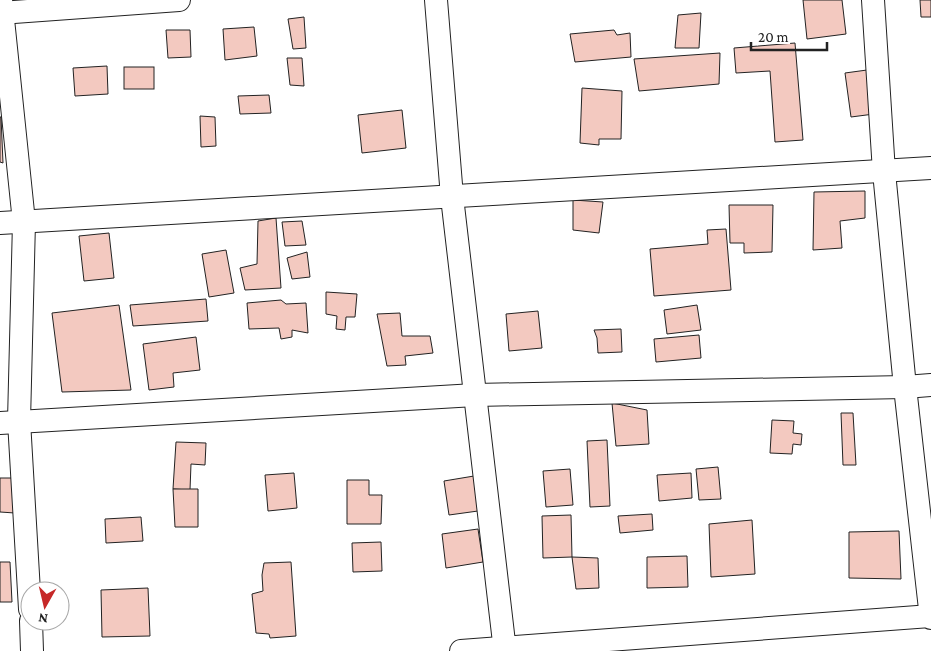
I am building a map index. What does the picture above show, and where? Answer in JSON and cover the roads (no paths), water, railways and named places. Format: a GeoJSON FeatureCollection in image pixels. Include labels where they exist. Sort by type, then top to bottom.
{"type":"FeatureCollection","features":[{"type":"Feature","properties":{"kind":"street"},"geometry":{"type":"LineString","coordinates":[[27,581],[10,422],[24,222],[1,8],[179,0]]}},
{"type":"Feature","properties":{"kind":"street"},"geometry":{"type":"LineString","coordinates":[[436,0],[452,196],[505,649]]}},
{"type":"Feature","properties":{"kind":"street"},"geometry":{"type":"LineString","coordinates":[[460,651],[931,617],[905,386],[884,172],[873,0]]}},
{"type":"Feature","properties":{"kind":"street"},"geometry":{"type":"LineString","coordinates":[[0,223],[931,168]]}},
{"type":"Feature","properties":{"kind":"street"},"geometry":{"type":"LineString","coordinates":[[10,422],[475,395],[931,385]]}},
{"type":"Feature","properties":{"kind":"street"},"geometry":{"type":"LineString","coordinates":[[31,631],[32,651]]}}]}
